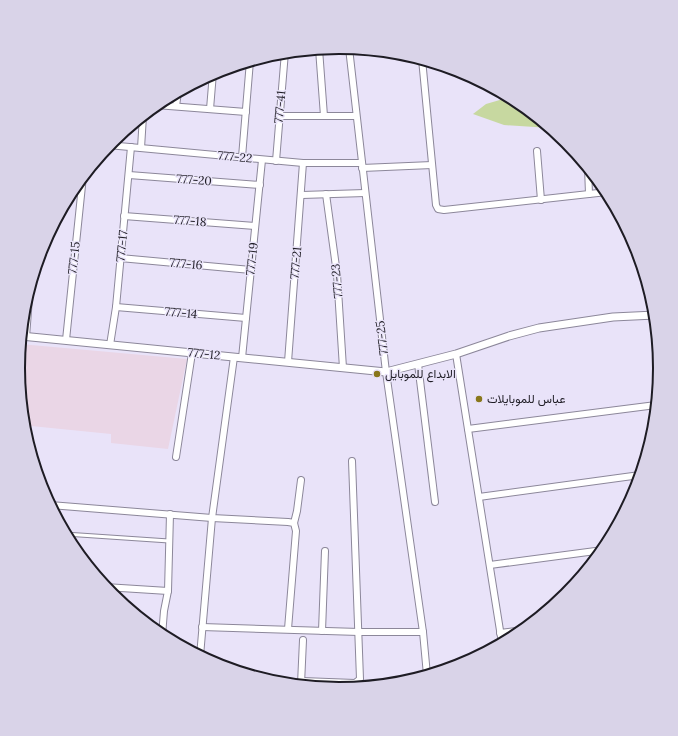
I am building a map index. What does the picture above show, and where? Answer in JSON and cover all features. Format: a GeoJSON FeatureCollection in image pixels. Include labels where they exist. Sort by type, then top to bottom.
{"type":"FeatureCollection","features":[{"type":"Feature","properties":{"kind":"street"},"geometry":{"type":"LineString","coordinates":[[319,55],[324,116]]}},
{"type":"Feature","properties":{"kind":"street","name":"777-25"},"geometry":{"type":"LineString","coordinates":[[350,55],[386,372],[427,669]]}},
{"type":"Feature","properties":{"kind":"street","name":"777-41"},"geometry":{"type":"LineString","coordinates":[[276,161],[284,59]]}},
{"type":"Feature","properties":{"kind":"street"},"geometry":{"type":"LineString","coordinates":[[423,66],[436,205],[438,209],[444,210],[599,193]]}},
{"type":"Feature","properties":{"kind":"street"},"geometry":{"type":"LineString","coordinates":[[242,157],[249,68]]}},
{"type":"Feature","properties":{"kind":"street"},"geometry":{"type":"LineString","coordinates":[[210,109],[212,81]]}},
{"type":"Feature","properties":{"kind":"street"},"geometry":{"type":"LineString","coordinates":[[176,106],[177,99]]}},
{"type":"Feature","properties":{"kind":"street"},"geometry":{"type":"LineString","coordinates":[[167,106],[246,112]]}},
{"type":"Feature","properties":{"kind":"street"},"geometry":{"type":"LineString","coordinates":[[279,116],[356,116]]}},
{"type":"Feature","properties":{"kind":"street"},"geometry":{"type":"LineString","coordinates":[[141,148],[143,123]]}},
{"type":"Feature","properties":{"kind":"street","name":"777-22"},"geometry":{"type":"LineString","coordinates":[[117,146],[304,163],[362,166],[432,165]]}},
{"type":"Feature","properties":{"kind":"street","name":"777-17"},"geometry":{"type":"LineString","coordinates":[[110,345],[116,307],[131,147]]}},
{"type":"Feature","properties":{"kind":"street"},"geometry":{"type":"LineString","coordinates":[[537,151],[541,200]]}},
{"type":"Feature","properties":{"kind":"street","name":"777-19"},"geometry":{"type":"LineString","coordinates":[[242,358],[262,160]]}},
{"type":"Feature","properties":{"kind":"street","name":"777-21"},"geometry":{"type":"LineString","coordinates":[[288,362],[304,163]]}},
{"type":"Feature","properties":{"kind":"street","name":"777-20"},"geometry":{"type":"LineString","coordinates":[[129,175],[260,185]]}},
{"type":"Feature","properties":{"kind":"street"},"geometry":{"type":"LineString","coordinates":[[588,178],[589,194]]}},
{"type":"Feature","properties":{"kind":"street","name":"777-15"},"geometry":{"type":"LineString","coordinates":[[66,340],[82,189]]}},
{"type":"Feature","properties":{"kind":"street"},"geometry":{"type":"LineString","coordinates":[[302,195],[365,193]]}},
{"type":"Feature","properties":{"kind":"street","name":"777-23"},"geometry":{"type":"LineString","coordinates":[[326,194],[337,274],[343,368]]}},
{"type":"Feature","properties":{"kind":"street","name":"777-18"},"geometry":{"type":"LineString","coordinates":[[124,216],[255,226]]}},
{"type":"Feature","properties":{"kind":"street","name":"777-16"},"geometry":{"type":"LineString","coordinates":[[120,258],[251,270]]}},
{"type":"Feature","properties":{"kind":"street","name":"777-14"},"geometry":{"type":"LineString","coordinates":[[116,307],[246,318]]}},
{"type":"Feature","properties":{"kind":"street","name":"777-12"},"geometry":{"type":"LineString","coordinates":[[27,336],[386,372],[456,354],[538,328],[612,317],[648,315]]}},
{"type":"Feature","properties":{"kind":"street"},"geometry":{"type":"LineString","coordinates":[[176,457],[192,353]]}},
{"type":"Feature","properties":{"kind":"street"},"geometry":{"type":"LineString","coordinates":[[456,354],[501,637]]}},
{"type":"Feature","properties":{"kind":"street"},"geometry":{"type":"LineString","coordinates":[[200,650],[212,518],[234,357]]}},
{"type":"Feature","properties":{"kind":"street"},"geometry":{"type":"LineString","coordinates":[[418,364],[435,502]]}},
{"type":"Feature","properties":{"kind":"street"},"geometry":{"type":"LineString","coordinates":[[468,429],[650,406]]}},
{"type":"Feature","properties":{"kind":"street"},"geometry":{"type":"LineString","coordinates":[[352,460],[359,632],[359,681]]}},
{"type":"Feature","properties":{"kind":"street"},"geometry":{"type":"LineString","coordinates":[[479,497],[633,476]]}},
{"type":"Feature","properties":{"kind":"street"},"geometry":{"type":"LineString","coordinates":[[288,629],[296,531],[294,524],[301,480]]}},
{"type":"Feature","properties":{"kind":"street"},"geometry":{"type":"LineString","coordinates":[[56,505],[212,518],[288,522],[294,524]]}},
{"type":"Feature","properties":{"kind":"street"},"geometry":{"type":"LineString","coordinates":[[163,627],[168,591],[170,514]]}},
{"type":"Feature","properties":{"kind":"street"},"geometry":{"type":"LineString","coordinates":[[322,630],[325,551]]}},
{"type":"Feature","properties":{"kind":"street"},"geometry":{"type":"LineString","coordinates":[[490,565],[593,551]]}},
{"type":"Feature","properties":{"kind":"street"},"geometry":{"type":"LineString","coordinates":[[115,588],[168,591]]}},
{"type":"Feature","properties":{"kind":"street"},"geometry":{"type":"LineString","coordinates":[[202,627],[359,632],[423,632]]}},
{"type":"Feature","properties":{"kind":"street"},"geometry":{"type":"LineString","coordinates":[[500,633],[508,632]]}},
{"type":"Feature","properties":{"kind":"street"},"geometry":{"type":"LineString","coordinates":[[302,679],[303,640]]}},
{"type":"Feature","properties":{"kind":"lane"},"geometry":{"type":"LineString","coordinates":[[73,535],[169,541]]}},
{"type":"Feature","properties":{"kind":"shaded area"},"geometry":{"type":"Polygon","coordinates":[[[26,345],[187,359],[168,449],[111,443],[111,434],[31,426],[31,427],[26,389],[26,345]]]}},
{"type":"Feature","properties":{"kind":"green space"},"geometry":{"type":"Polygon","coordinates":[[[501,100],[540,127],[504,125],[473,114],[486,104],[501,100]]]}},
{"type":"Feature","properties":{"kind":"place","name":"الابداع للموبايل"},"geometry":{"type":"Point","coordinates":[377,374]}},
{"type":"Feature","properties":{"kind":"place","name":"عباس للموبايلات"},"geometry":{"type":"Point","coordinates":[479,399]}}]}
